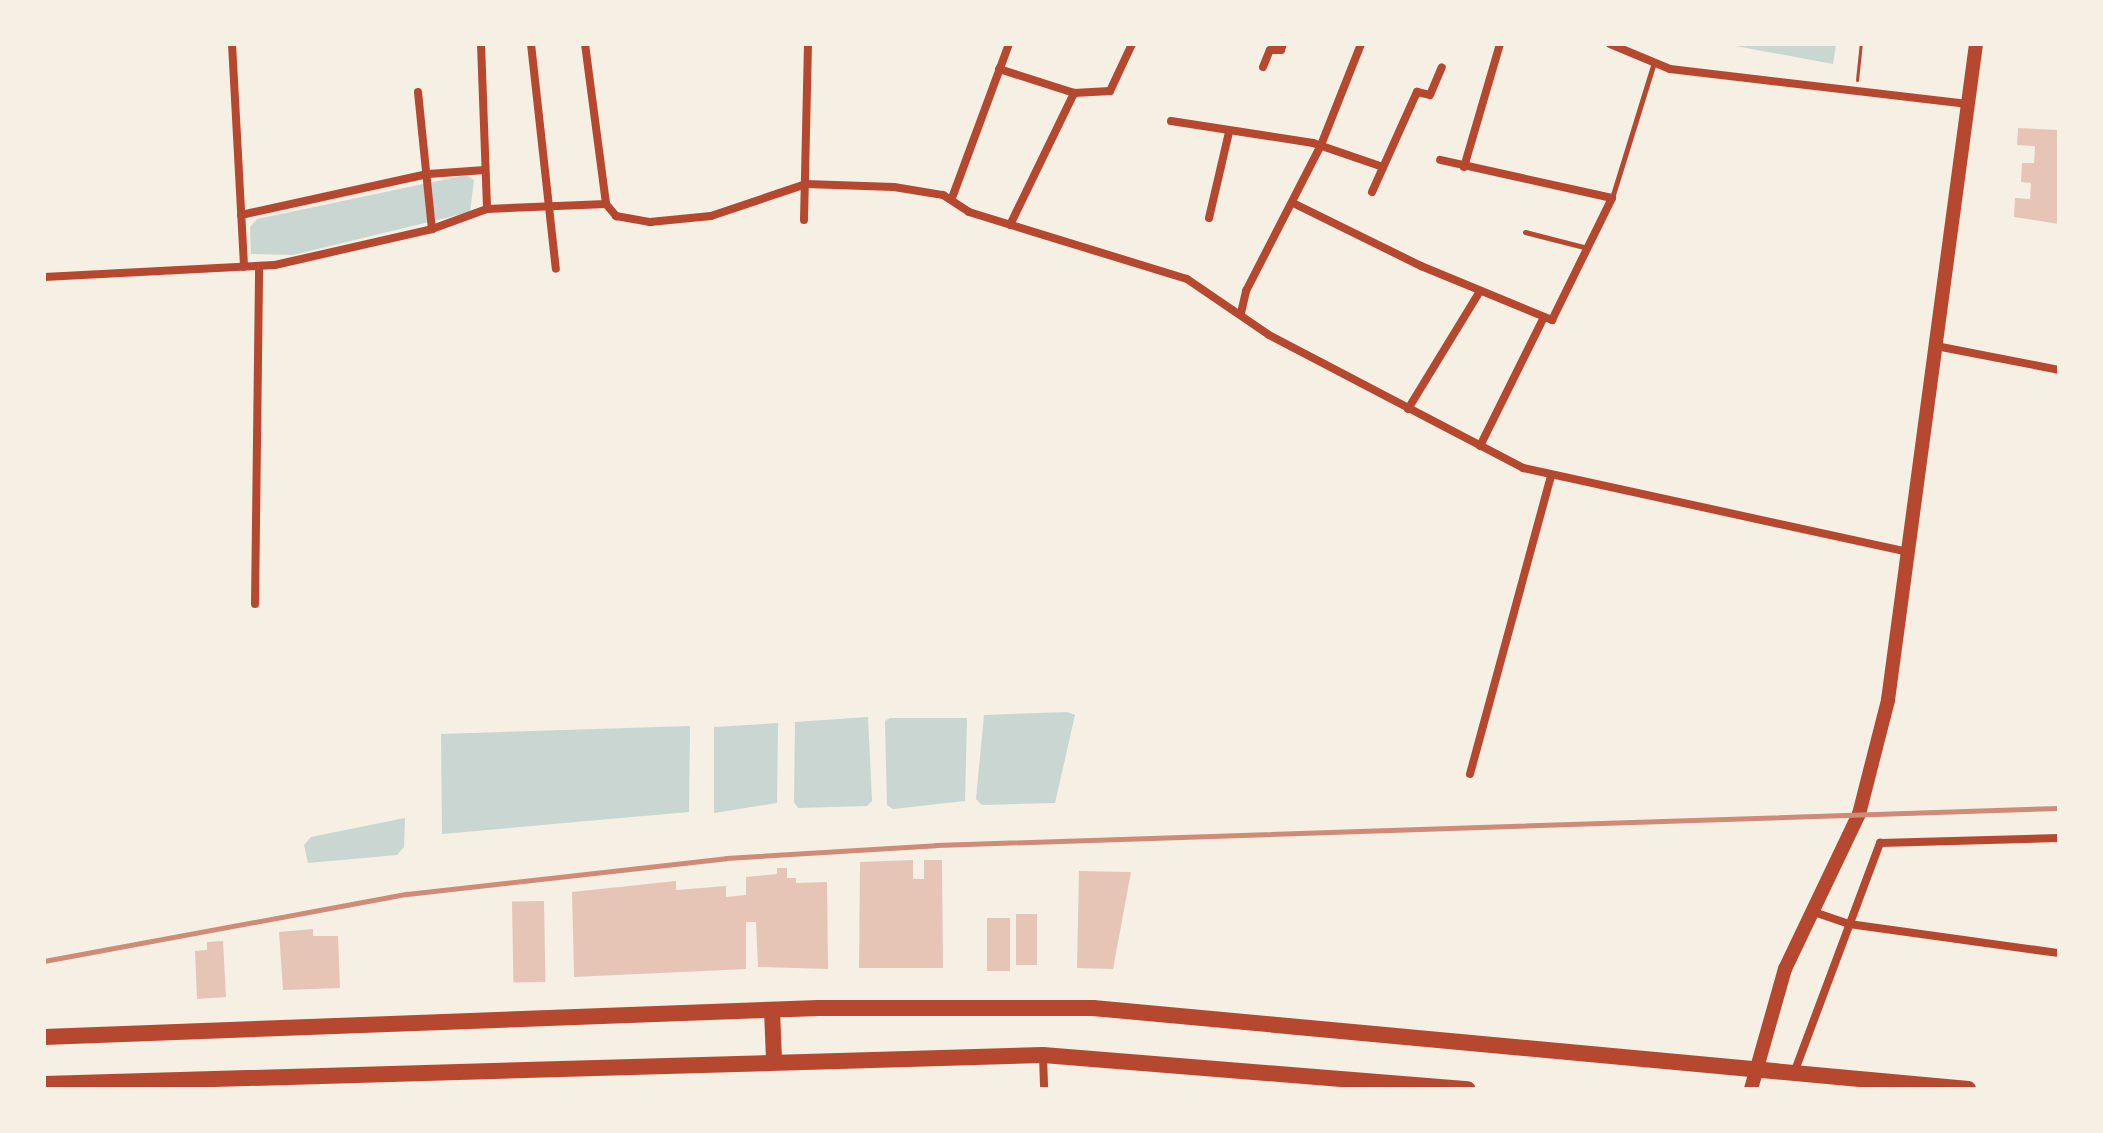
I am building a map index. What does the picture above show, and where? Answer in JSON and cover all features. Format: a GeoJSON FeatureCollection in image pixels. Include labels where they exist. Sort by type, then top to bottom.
{"type":"FeatureCollection","features":[{"type":"Feature","properties":{"kind":"main road"},"geometry":{"type":"LineString","coordinates":[[1751,1089],[1753,1069],[1785,969],[1859,814],[1888,700],[1976,44]]}},
{"type":"Feature","properties":{"kind":"main road"},"geometry":{"type":"LineString","coordinates":[[44,1037],[772,1010],[1001,1005],[1172,1012],[1968,1089]]}},
{"type":"Feature","properties":{"kind":"main road"},"geometry":{"type":"LineString","coordinates":[[772,1010],[774,1059]]}},
{"type":"Feature","properties":{"kind":"main road"},"geometry":{"type":"LineString","coordinates":[[54,1085],[182,1084],[774,1059],[1043,1055],[1468,1089]]}},
{"type":"Feature","properties":{"kind":"street"},"geometry":{"type":"LineString","coordinates":[[232,44],[244,267]]}},
{"type":"Feature","properties":{"kind":"street"},"geometry":{"type":"LineString","coordinates":[[481,44],[487,209]]}},
{"type":"Feature","properties":{"kind":"street"},"geometry":{"type":"LineString","coordinates":[[531,44],[556,269]]}},
{"type":"Feature","properties":{"kind":"street"},"geometry":{"type":"LineString","coordinates":[[585,44],[606,204],[616,216],[650,222],[711,216],[806,184],[871,184],[952,198],[969,212],[1187,279],[1269,335],[1523,468],[1909,552]]}},
{"type":"Feature","properties":{"kind":"street"},"geometry":{"type":"LineString","coordinates":[[804,220],[808,44]]}},
{"type":"Feature","properties":{"kind":"street"},"geometry":{"type":"LineString","coordinates":[[952,198],[1009,44]]}},
{"type":"Feature","properties":{"kind":"street"},"geometry":{"type":"LineString","coordinates":[[999,69],[1074,93],[1110,91],[1132,44]]}},
{"type":"Feature","properties":{"kind":"street"},"geometry":{"type":"LineString","coordinates":[[1263,67],[1270,50],[1281,50],[1283,44]]}},
{"type":"Feature","properties":{"kind":"street"},"geometry":{"type":"LineString","coordinates":[[1241,313],[1246,291],[1321,145],[1361,44]]}},
{"type":"Feature","properties":{"kind":"street"},"geometry":{"type":"LineString","coordinates":[[1464,167],[1500,44]]}},
{"type":"Feature","properties":{"kind":"street"},"geometry":{"type":"LineString","coordinates":[[1610,44],[1670,69],[1968,104]]}},
{"type":"Feature","properties":{"kind":"street"},"geometry":{"type":"LineString","coordinates":[[1372,192],[1417,92],[1430,95],[1442,67]]}},
{"type":"Feature","properties":{"kind":"street"},"geometry":{"type":"LineString","coordinates":[[418,92],[432,226]]}},
{"type":"Feature","properties":{"kind":"street"},"geometry":{"type":"LineString","coordinates":[[1010,225],[1074,93]]}},
{"type":"Feature","properties":{"kind":"street"},"geometry":{"type":"LineString","coordinates":[[1171,121],[1321,145],[1383,167]]}},
{"type":"Feature","properties":{"kind":"street"},"geometry":{"type":"LineString","coordinates":[[1209,218],[1229,132]]}},
{"type":"Feature","properties":{"kind":"street"},"geometry":{"type":"LineString","coordinates":[[1293,203],[1480,291],[1552,320],[1612,198],[1440,160]]}},
{"type":"Feature","properties":{"kind":"street"},"geometry":{"type":"LineString","coordinates":[[241,215],[428,174],[485,170]]}},
{"type":"Feature","properties":{"kind":"street"},"geometry":{"type":"LineString","coordinates":[[44,277],[259,266],[432,226],[487,209],[606,204]]}},
{"type":"Feature","properties":{"kind":"street"},"geometry":{"type":"LineString","coordinates":[[255,604],[259,266]]}},
{"type":"Feature","properties":{"kind":"street"},"geometry":{"type":"LineString","coordinates":[[1408,409],[1480,291]]}},
{"type":"Feature","properties":{"kind":"street"},"geometry":{"type":"LineString","coordinates":[[1480,446],[1544,317]]}},
{"type":"Feature","properties":{"kind":"street"},"geometry":{"type":"LineString","coordinates":[[1936,346],[2059,370]]}},
{"type":"Feature","properties":{"kind":"street"},"geometry":{"type":"LineString","coordinates":[[1470,774],[1551,475]]}},
{"type":"Feature","properties":{"kind":"street"},"geometry":{"type":"LineString","coordinates":[[1794,1073],[1880,843],[2059,838]]}},
{"type":"Feature","properties":{"kind":"street"},"geometry":{"type":"LineString","coordinates":[[1814,912],[1849,924],[2059,953]]}},
{"type":"Feature","properties":{"kind":"street"},"geometry":{"type":"LineString","coordinates":[[1043,1055],[1044,1089]]}},
{"type":"Feature","properties":{"kind":"lane"},"geometry":{"type":"LineString","coordinates":[[1612,198],[1654,62]]}},
{"type":"Feature","properties":{"kind":"lane"},"geometry":{"type":"LineString","coordinates":[[1525,232],[1589,249]]}},
{"type":"Feature","properties":{"kind":"path"},"geometry":{"type":"LineString","coordinates":[[1856,91],[1861,44]]}},
{"type":"Feature","properties":{"kind":"shaded area"},"geometry":{"type":"Polygon","coordinates":[[[1725,44],[1836,44],[1833,64],[1725,44]]]}},
{"type":"Feature","properties":{"kind":"shaded area"},"geometry":{"type":"Polygon","coordinates":[[[466,175],[474,180],[470,212],[293,255],[251,254],[250,227],[257,219],[466,175]]]}},
{"type":"Feature","properties":{"kind":"shaded area"},"geometry":{"type":"Polygon","coordinates":[[[1067,712],[1075,715],[1055,803],[982,805],[976,799],[984,715],[1067,712]]]}},
{"type":"Feature","properties":{"kind":"shaded area"},"geometry":{"type":"Polygon","coordinates":[[[868,717],[872,801],[867,806],[798,808],[794,802],[795,722],[868,717]]]}},
{"type":"Feature","properties":{"kind":"shaded area"},"geometry":{"type":"Polygon","coordinates":[[[890,718],[967,718],[965,801],[893,809],[887,805],[885,721],[890,718]]]}},
{"type":"Feature","properties":{"kind":"shaded area"},"geometry":{"type":"Polygon","coordinates":[[[778,723],[777,803],[714,813],[714,727],[778,723]]]}},
{"type":"Feature","properties":{"kind":"shaded area"},"geometry":{"type":"Polygon","coordinates":[[[690,726],[689,812],[442,834],[441,734],[690,726]]]}},
{"type":"Feature","properties":{"kind":"shaded area"},"geometry":{"type":"Polygon","coordinates":[[[405,818],[404,847],[397,855],[308,863],[304,845],[311,837],[405,818]]]}},
{"type":"Feature","properties":{"kind":"building"},"geometry":{"type":"Polygon","coordinates":[[[2018,128],[2059,130],[2059,224],[2014,217],[2015,198],[2030,199],[2031,183],[2021,182],[2022,163],[2034,163],[2035,146],[2017,145],[2018,128]]]}},
{"type":"Feature","properties":{"kind":"building"},"geometry":{"type":"Polygon","coordinates":[[[913,860],[913,879],[924,879],[924,860],[942,860],[943,968],[859,968],[860,862],[913,860]]]}},
{"type":"Feature","properties":{"kind":"building"},"geometry":{"type":"Polygon","coordinates":[[[777,868],[787,868],[787,878],[796,878],[796,883],[827,882],[828,969],[758,967],[756,922],[746,922],[746,969],[574,977],[572,892],[676,881],[676,890],[726,886],[726,897],[746,895],[746,877],[777,874],[777,868]]]}},
{"type":"Feature","properties":{"kind":"building"},"geometry":{"type":"Polygon","coordinates":[[[1079,871],[1131,872],[1113,969],[1077,968],[1079,871]]]}},
{"type":"Feature","properties":{"kind":"building"},"geometry":{"type":"Polygon","coordinates":[[[544,901],[545,982],[513,983],[512,902],[544,901]]]}},
{"type":"Feature","properties":{"kind":"building"},"geometry":{"type":"Polygon","coordinates":[[[1016,914],[1037,914],[1037,965],[1016,965],[1016,914]]]}},
{"type":"Feature","properties":{"kind":"building"},"geometry":{"type":"Polygon","coordinates":[[[987,918],[1010,918],[1010,971],[987,971],[987,918]]]}},
{"type":"Feature","properties":{"kind":"building"},"geometry":{"type":"Polygon","coordinates":[[[313,929],[313,936],[338,936],[340,988],[283,990],[279,932],[313,929]]]}},
{"type":"Feature","properties":{"kind":"building"},"geometry":{"type":"Polygon","coordinates":[[[223,941],[226,997],[197,999],[195,951],[207,950],[207,942],[223,941]]]}},
{"type":"Feature","properties":{"kind":"railway"},"geometry":{"type":"LineString","coordinates":[[44,961],[407,894],[726,858],[936,845],[2059,808]]}}]}
